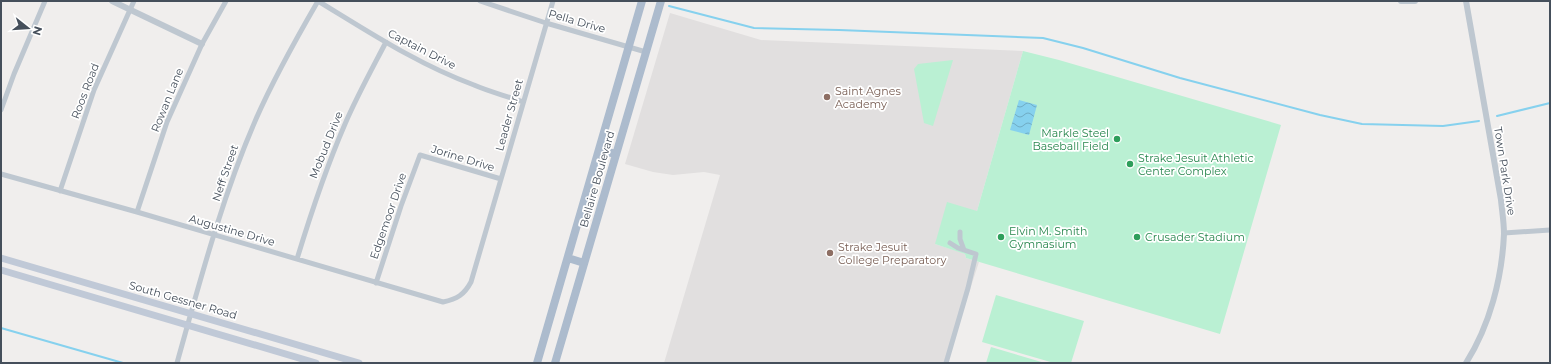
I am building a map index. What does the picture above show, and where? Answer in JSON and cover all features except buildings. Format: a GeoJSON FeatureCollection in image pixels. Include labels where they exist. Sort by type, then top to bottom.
{"type":"FeatureCollection","features":[{"type":"Feature","properties":{"kind":"main road","name":"Bellaire Boulevard"},"geometry":{"type":"LineString","coordinates":[[537,363],[642,1]]}},
{"type":"Feature","properties":{"kind":"main road","name":"Bellaire Boulevard"},"geometry":{"type":"LineString","coordinates":[[555,363],[661,1]]}},
{"type":"Feature","properties":{"kind":"main road"},"geometry":{"type":"LineString","coordinates":[[599,150],[616,154]]}},
{"type":"Feature","properties":{"kind":"main road","name":"South Gessner Road"},"geometry":{"type":"LineString","coordinates":[[1,258],[359,363]]}},
{"type":"Feature","properties":{"kind":"main road"},"geometry":{"type":"LineString","coordinates":[[568,258],[584,263]]}},
{"type":"Feature","properties":{"kind":"main road","name":"South Gessner Road"},"geometry":{"type":"LineString","coordinates":[[1,270],[316,363]]}},
{"type":"Feature","properties":{"kind":"main road"},"geometry":{"type":"LineString","coordinates":[[301,359],[305,347]]}},
{"type":"Feature","properties":{"kind":"street"},"geometry":{"type":"LineString","coordinates":[[1,110],[14,74],[45,1]]}},
{"type":"Feature","properties":{"kind":"street"},"geometry":{"type":"LineString","coordinates":[[112,1],[202,44]]}},
{"type":"Feature","properties":{"kind":"street","name":"Roos Road"},"geometry":{"type":"LineString","coordinates":[[60,191],[94,90],[134,1]]}},
{"type":"Feature","properties":{"kind":"street","name":"Rowan Lane"},"geometry":{"type":"LineString","coordinates":[[137,212],[167,122],[202,44],[226,1]]}},
{"type":"Feature","properties":{"kind":"street","name":"Captain Drive"},"geometry":{"type":"LineString","coordinates":[[318,1],[386,42],[422,61],[473,85],[523,102]]}},
{"type":"Feature","properties":{"kind":"street","name":"Neff Street"},"geometry":{"type":"LineString","coordinates":[[177,363],[232,181],[257,118],[290,51],[318,1]]}},
{"type":"Feature","properties":{"kind":"street","name":"Pella Drive"},"geometry":{"type":"LineString","coordinates":[[480,1],[546,23],[646,52]]}},
{"type":"Feature","properties":{"kind":"street","name":"Leader Street"},"geometry":{"type":"LineString","coordinates":[[457,299],[464,293],[471,282],[553,1]]}},
{"type":"Feature","properties":{"kind":"street"},"geometry":{"type":"LineString","coordinates":[[1401,1],[1415,1]]}},
{"type":"Feature","properties":{"kind":"street","name":"Town Park Drive"},"geometry":{"type":"LineString","coordinates":[[1466,1],[1501,200],[1504,233],[1500,270],[1495,294],[1484,325],[1466,363]]}},
{"type":"Feature","properties":{"kind":"street","name":"Mobud Drive"},"geometry":{"type":"LineString","coordinates":[[297,259],[317,194],[345,123],[386,42]]}},
{"type":"Feature","properties":{"kind":"street","name":"Jorine Drive"},"geometry":{"type":"LineString","coordinates":[[420,155],[501,179]]}},
{"type":"Feature","properties":{"kind":"street","name":"Edgemoor Drive"},"geometry":{"type":"LineString","coordinates":[[376,283],[401,206],[420,155]]}},
{"type":"Feature","properties":{"kind":"street","name":"Augustine Drive"},"geometry":{"type":"LineString","coordinates":[[1,174],[137,212],[443,302],[457,299]]}},
{"type":"Feature","properties":{"kind":"street"},"geometry":{"type":"LineString","coordinates":[[1504,233],[1550,230]]}},
{"type":"Feature","properties":{"kind":"street"},"geometry":{"type":"LineString","coordinates":[[960,232],[960,240],[964,250]]}},
{"type":"Feature","properties":{"kind":"street"},"geometry":{"type":"LineString","coordinates":[[946,363],[968,288],[976,254],[958,248],[950,243]]}},
{"type":"Feature","properties":{"kind":"shaded area"},"geometry":{"type":"Polygon","coordinates":[[[670,13],[761,40],[1023,51],[977,211],[935,244],[965,254],[966,258],[979,262],[946,363],[664,363],[720,175],[704,172],[673,175],[653,172],[625,164],[670,13]]]}},
{"type":"Feature","properties":{"kind":"green space","name":"Strake Jesuit Athletic Center Complex"},"geometry":{"type":"Polygon","coordinates":[[[1023,51],[1059,60],[1281,125],[1220,334],[966,258],[965,254],[935,244],[947,202],[977,211],[1023,51]]]}},
{"type":"Feature","properties":{"kind":"green space"},"geometry":{"type":"Polygon","coordinates":[[[953,60],[933,126],[924,123],[914,69],[918,64],[953,60]]]}},
{"type":"Feature","properties":{"kind":"green space"},"geometry":{"type":"Polygon","coordinates":[[[996,295],[1084,321],[1071,363],[1054,363],[982,342],[996,295]]]}},
{"type":"Feature","properties":{"kind":"green space"},"geometry":{"type":"Polygon","coordinates":[[[991,347],[1045,363],[986,363],[991,347]]]}},
{"type":"Feature","properties":{"kind":"water"},"geometry":{"type":"Polygon","coordinates":[[[1019,100],[1037,105],[1029,135],[1010,130],[1019,100]]]}},
{"type":"Feature","properties":{"kind":"waterway"},"geometry":{"type":"LineString","coordinates":[[669,6],[754,28],[1043,38],[1083,48],[1180,78],[1320,115],[1362,124],[1443,126],[1479,121]]}},
{"type":"Feature","properties":{"kind":"waterway"},"geometry":{"type":"LineString","coordinates":[[1497,116],[1550,103]]}},
{"type":"Feature","properties":{"kind":"waterway"},"geometry":{"type":"LineString","coordinates":[[1,328],[123,363]]}},
{"type":"Feature","properties":{"kind":"place","name":"Saint Agnes Academy"},"geometry":{"type":"Point","coordinates":[827,97]}},
{"type":"Feature","properties":{"kind":"place","name":"Markle Steel Baseball Field"},"geometry":{"type":"Point","coordinates":[1117,139]}},
{"type":"Feature","properties":{"kind":"place","name":"Strake Jesuit Athletic Center Complex"},"geometry":{"type":"Point","coordinates":[1130,164]}},
{"type":"Feature","properties":{"kind":"place","name":"Elvin M. Smith Gymnasium"},"geometry":{"type":"Point","coordinates":[1001,237]}},
{"type":"Feature","properties":{"kind":"place","name":"Crusader Stadium"},"geometry":{"type":"Point","coordinates":[1137,237]}},
{"type":"Feature","properties":{"kind":"place","name":"Strake Jesuit College Preparatory"},"geometry":{"type":"Point","coordinates":[830,253]}}]}
